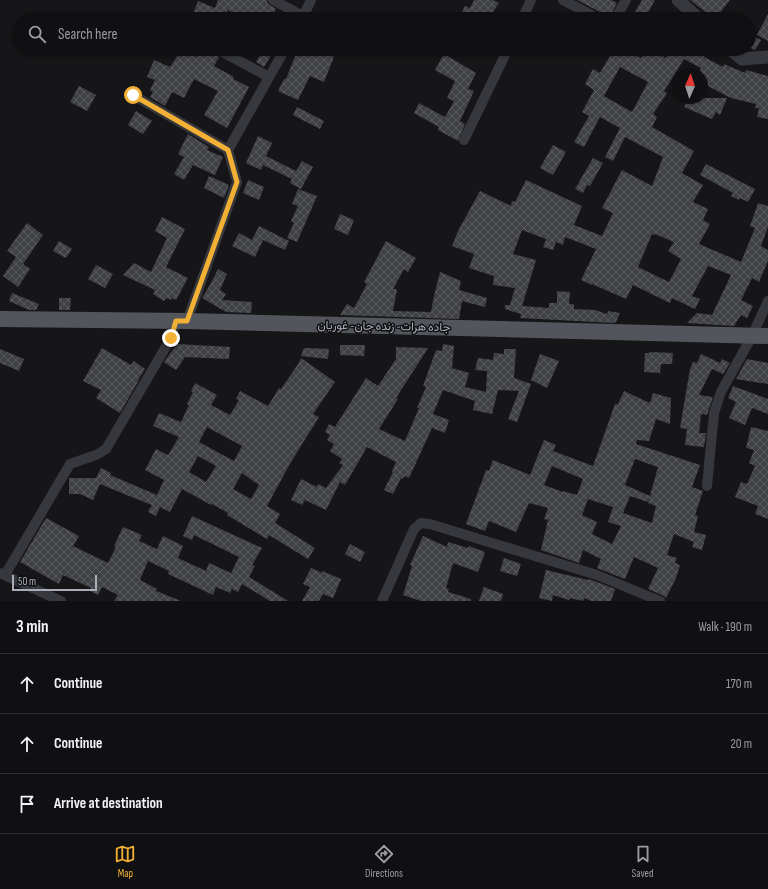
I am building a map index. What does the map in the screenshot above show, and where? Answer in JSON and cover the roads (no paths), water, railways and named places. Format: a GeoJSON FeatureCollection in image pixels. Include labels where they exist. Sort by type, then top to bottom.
{"type":"FeatureCollection","features":[{"type":"Feature","properties":{"kind":"main road","name":"جاده هرات- زنده جان- غوریان"},"geometry":{"type":"LineString","coordinates":[[0,319],[182,321],[760,336]]}},
{"type":"Feature","properties":{"kind":"street"},"geometry":{"type":"LineString","coordinates":[[273,0],[293,12]]}},
{"type":"Feature","properties":{"kind":"street"},"geometry":{"type":"LineString","coordinates":[[306,12],[311,0]]}},
{"type":"Feature","properties":{"kind":"street"},"geometry":{"type":"LineString","coordinates":[[525,12],[531,0]]}},
{"type":"Feature","properties":{"kind":"street"},"geometry":{"type":"LineString","coordinates":[[563,0],[586,12]]}},
{"type":"Feature","properties":{"kind":"street"},"geometry":{"type":"LineString","coordinates":[[618,12],[626,0]]}},
{"type":"Feature","properties":{"kind":"street"},"geometry":{"type":"LineString","coordinates":[[684,2],[693,12]]}},
{"type":"Feature","properties":{"kind":"street"},"geometry":{"type":"LineString","coordinates":[[230,56],[269,77]]}},
{"type":"Feature","properties":{"kind":"street"},"geometry":{"type":"LineString","coordinates":[[228,150],[281,56]]}},
{"type":"Feature","properties":{"kind":"street"},"geometry":{"type":"LineString","coordinates":[[464,140],[505,56]]}},
{"type":"Feature","properties":{"kind":"street"},"geometry":{"type":"LineString","coordinates":[[738,56],[742,59],[768,57]]}},
{"type":"Feature","properties":{"kind":"street"},"geometry":{"type":"LineString","coordinates":[[61,601],[2,574],[70,464],[96,455],[106,449],[182,321],[237,182],[228,150],[133,95]]}},
{"type":"Feature","properties":{"kind":"street"},"geometry":{"type":"LineString","coordinates":[[707,486],[714,413],[721,392],[760,336],[768,301]]}},
{"type":"Feature","properties":{"kind":"street"},"geometry":{"type":"LineString","coordinates":[[382,601],[414,529],[421,523],[430,524],[597,576],[660,601]]}}]}
